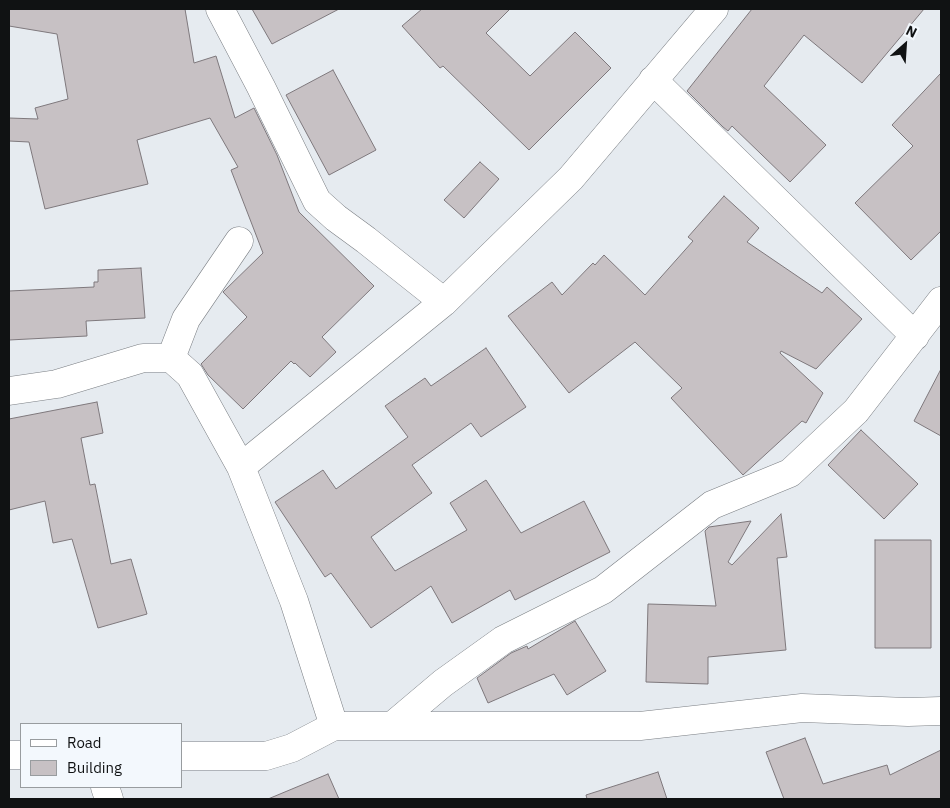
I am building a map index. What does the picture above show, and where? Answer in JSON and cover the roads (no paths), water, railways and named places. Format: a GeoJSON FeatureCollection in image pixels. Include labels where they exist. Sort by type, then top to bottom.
{"type":"FeatureCollection","features":[{"type":"Feature","properties":{"kind":"street"},"geometry":{"type":"LineString","coordinates":[[220,9],[317,201],[444,302]]}},
{"type":"Feature","properties":{"kind":"street"},"geometry":{"type":"LineString","coordinates":[[240,467],[444,302],[571,178],[653,80],[705,12]]}},
{"type":"Feature","properties":{"kind":"street"},"geometry":{"type":"LineString","coordinates":[[653,80],[915,336]]}},
{"type":"Feature","properties":{"kind":"street"},"geometry":{"type":"LineString","coordinates":[[171,358],[186,319],[239,241]]}},
{"type":"Feature","properties":{"kind":"street"},"geometry":{"type":"LineString","coordinates":[[392,726],[442,683],[502,640],[603,590],[712,505],[790,474],[856,411],[941,301]]}},
{"type":"Feature","properties":{"kind":"street"},"geometry":{"type":"LineString","coordinates":[[9,391],[56,384],[143,358],[171,358],[190,374],[240,467],[294,600],[334,726]]}},
{"type":"Feature","properties":{"kind":"street"},"geometry":{"type":"LineString","coordinates":[[182,756],[266,756],[292,748],[334,726],[640,726],[802,708],[908,712],[941,711]]}}]}
